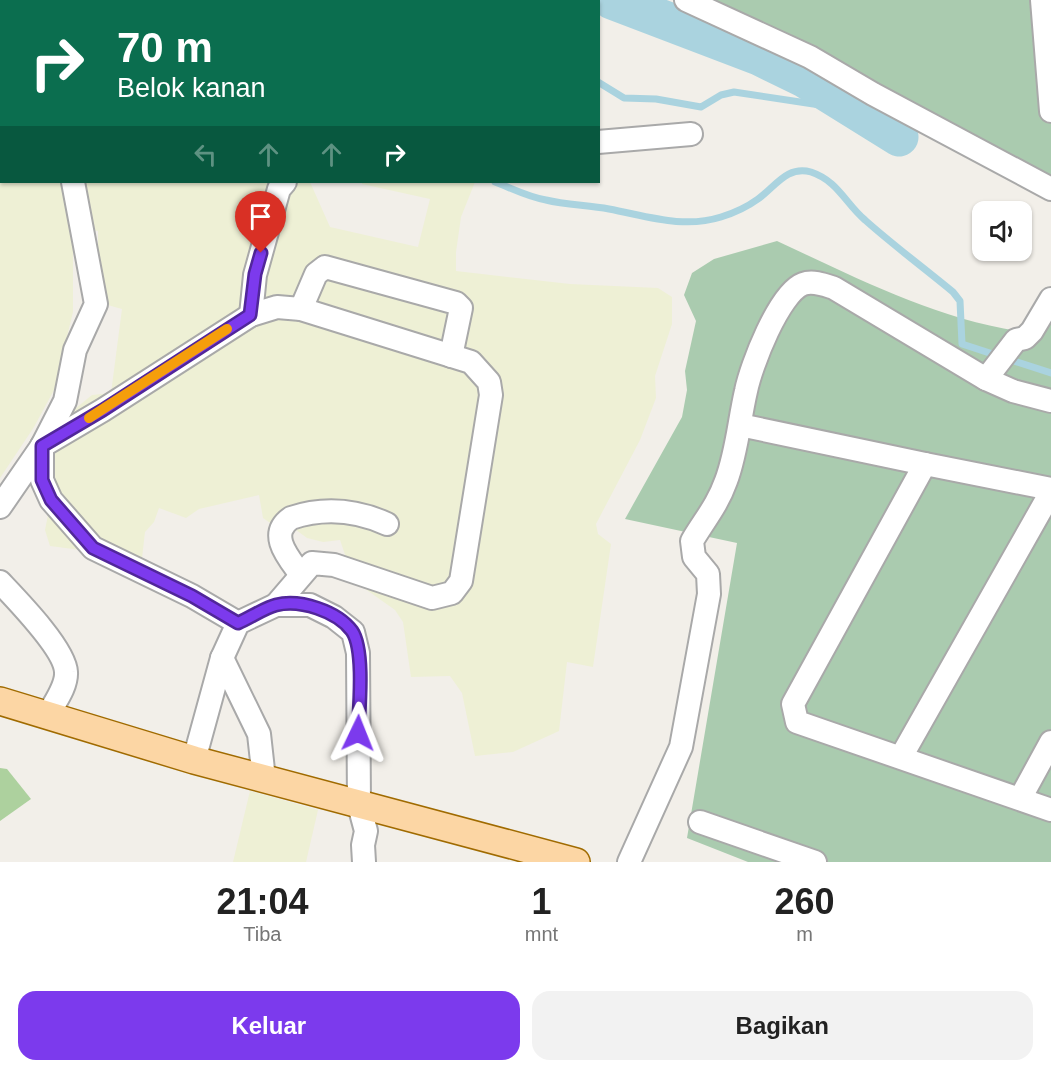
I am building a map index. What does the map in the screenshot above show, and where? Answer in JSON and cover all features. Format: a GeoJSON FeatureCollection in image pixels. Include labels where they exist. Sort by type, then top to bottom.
{"type":"FeatureCollection","features":[{"type":"Feature","properties":{"kind":"main road"},"geometry":{"type":"LineString","coordinates":[[0,701],[194,760],[576,862]]}},
{"type":"Feature","properties":{"kind":"street"},"geometry":{"type":"LineString","coordinates":[[686,0],[810,57],[873,94],[1051,189]]}},
{"type":"Feature","properties":{"kind":"street"},"geometry":{"type":"LineString","coordinates":[[1042,0],[1051,111]]}},
{"type":"Feature","properties":{"kind":"street"},"geometry":{"type":"LineString","coordinates":[[600,142],[691,134]]}},
{"type":"Feature","properties":{"kind":"street"},"geometry":{"type":"LineString","coordinates":[[0,507],[42,446],[65,401],[75,350],[96,304],[73,183]]}},
{"type":"Feature","properties":{"kind":"street"},"geometry":{"type":"LineString","coordinates":[[250,315],[255,274],[279,189],[284,183]]}},
{"type":"Feature","properties":{"kind":"street"},"geometry":{"type":"LineString","coordinates":[[301,309],[316,274],[325,267],[336,268],[456,303],[461,308],[451,356]]}},
{"type":"Feature","properties":{"kind":"street"},"geometry":{"type":"LineString","coordinates":[[629,862],[681,747],[709,594],[708,574],[694,557],[692,541],[714,510],[727,480],[746,389],[776,311],[789,294],[803,283],[815,282],[843,294],[990,373],[1013,391],[1051,401]]}},
{"type":"Feature","properties":{"kind":"street"},"geometry":{"type":"LineString","coordinates":[[990,373],[1016,340],[1025,338],[1032,330],[1051,299]]}},
{"type":"Feature","properties":{"kind":"street"},"geometry":{"type":"LineString","coordinates":[[42,446],[103,410],[250,315],[277,307],[301,309],[471,362],[489,382],[491,395],[461,582],[452,593],[432,598],[334,565],[312,563],[276,605],[238,623],[222,658],[194,760]]}},
{"type":"Feature","properties":{"kind":"street"},"geometry":{"type":"LineString","coordinates":[[740,425],[1051,490],[901,757]]}},
{"type":"Feature","properties":{"kind":"street"},"geometry":{"type":"LineString","coordinates":[[42,446],[42,480],[51,500],[93,548],[192,596],[238,623]]}},
{"type":"Feature","properties":{"kind":"street"},"geometry":{"type":"LineString","coordinates":[[925,464],[793,704],[793,713],[797,722],[1021,797],[1051,810]]}},
{"type":"Feature","properties":{"kind":"street"},"geometry":{"type":"LineString","coordinates":[[301,575],[280,544],[280,531],[291,518],[348,511],[365,514],[387,524]]}},
{"type":"Feature","properties":{"kind":"street"},"geometry":{"type":"LineString","coordinates":[[0,582],[39,624],[67,672],[65,683],[48,715]]}},
{"type":"Feature","properties":{"kind":"street"},"geometry":{"type":"LineString","coordinates":[[276,605],[310,605],[334,616],[352,632],[358,653],[359,805],[366,831],[363,845],[364,862]]}},
{"type":"Feature","properties":{"kind":"street"},"geometry":{"type":"LineString","coordinates":[[222,658],[259,734],[264,779]]}},
{"type":"Feature","properties":{"kind":"street"},"geometry":{"type":"LineString","coordinates":[[1021,797],[1051,742]]}},
{"type":"Feature","properties":{"kind":"street"},"geometry":{"type":"LineString","coordinates":[[700,822],[815,862]]}},
{"type":"Feature","properties":{"kind":"green space"},"geometry":{"type":"Polygon","coordinates":[[[700,0],[1051,0],[1051,195],[700,0]]]}},
{"type":"Feature","properties":{"kind":"green space"},"geometry":{"type":"Polygon","coordinates":[[[0,183],[70,183],[73,312],[54,390],[34,427],[0,478],[0,183]]]}},
{"type":"Feature","properties":{"kind":"green space"},"geometry":{"type":"Polygon","coordinates":[[[82,183],[310,183],[330,227],[418,247],[430,199],[362,183],[475,183],[461,217],[456,271],[570,284],[658,288],[672,297],[672,324],[655,376],[656,398],[640,440],[596,524],[598,534],[611,544],[593,667],[567,662],[559,731],[513,752],[475,756],[462,693],[450,676],[411,677],[403,622],[395,610],[354,581],[340,540],[323,542],[307,538],[292,527],[276,527],[263,518],[259,495],[199,509],[186,518],[159,508],[154,522],[145,532],[142,558],[50,546],[45,530],[51,500],[47,462],[65,417],[92,395],[111,393],[122,309],[104,304],[98,298],[98,231],[84,229],[82,183]]]}},
{"type":"Feature","properties":{"kind":"green space"},"geometry":{"type":"Polygon","coordinates":[[[777,241],[897,295],[959,318],[991,326],[1024,332],[1051,293],[1051,862],[748,862],[687,838],[737,543],[625,519],[682,417],[687,390],[685,371],[696,321],[684,295],[692,273],[714,259],[777,241]]]}},
{"type":"Feature","properties":{"kind":"green space"},"geometry":{"type":"Polygon","coordinates":[[[0,768],[7,769],[31,799],[0,821],[0,768]]]}},
{"type":"Feature","properties":{"kind":"green space"},"geometry":{"type":"Polygon","coordinates":[[[250,791],[318,810],[306,862],[233,862],[250,791]]]}},
{"type":"Feature","properties":{"kind":"waterway"},"geometry":{"type":"LineString","coordinates":[[612,0],[759,56],[804,78],[899,137]]}},
{"type":"Feature","properties":{"kind":"waterway"},"geometry":{"type":"LineString","coordinates":[[600,83],[624,98],[656,99],[701,107],[721,95],[734,92],[820,105],[868,117]]}},
{"type":"Feature","properties":{"kind":"waterway"},"geometry":{"type":"LineString","coordinates":[[498,183],[533,197],[554,202],[665,220],[693,222],[736,212],[758,199],[788,174],[811,172],[828,181],[865,220],[953,292],[960,301],[962,344],[1051,373]]}},
{"type":"Feature","properties":{"kind":"slow traffic"},"geometry":{"type":"LineString","coordinates":[[89,418],[227,329]]}},
{"type":"Feature","properties":{"kind":"route"},"geometry":{"type":"LineString","coordinates":[[261,253],[255,274],[250,315],[103,410],[42,446],[42,480],[51,500],[93,548],[192,596],[222,616],[238,623],[276,605],[310,605],[334,616],[352,632],[358,653],[358,733]]}}]}
